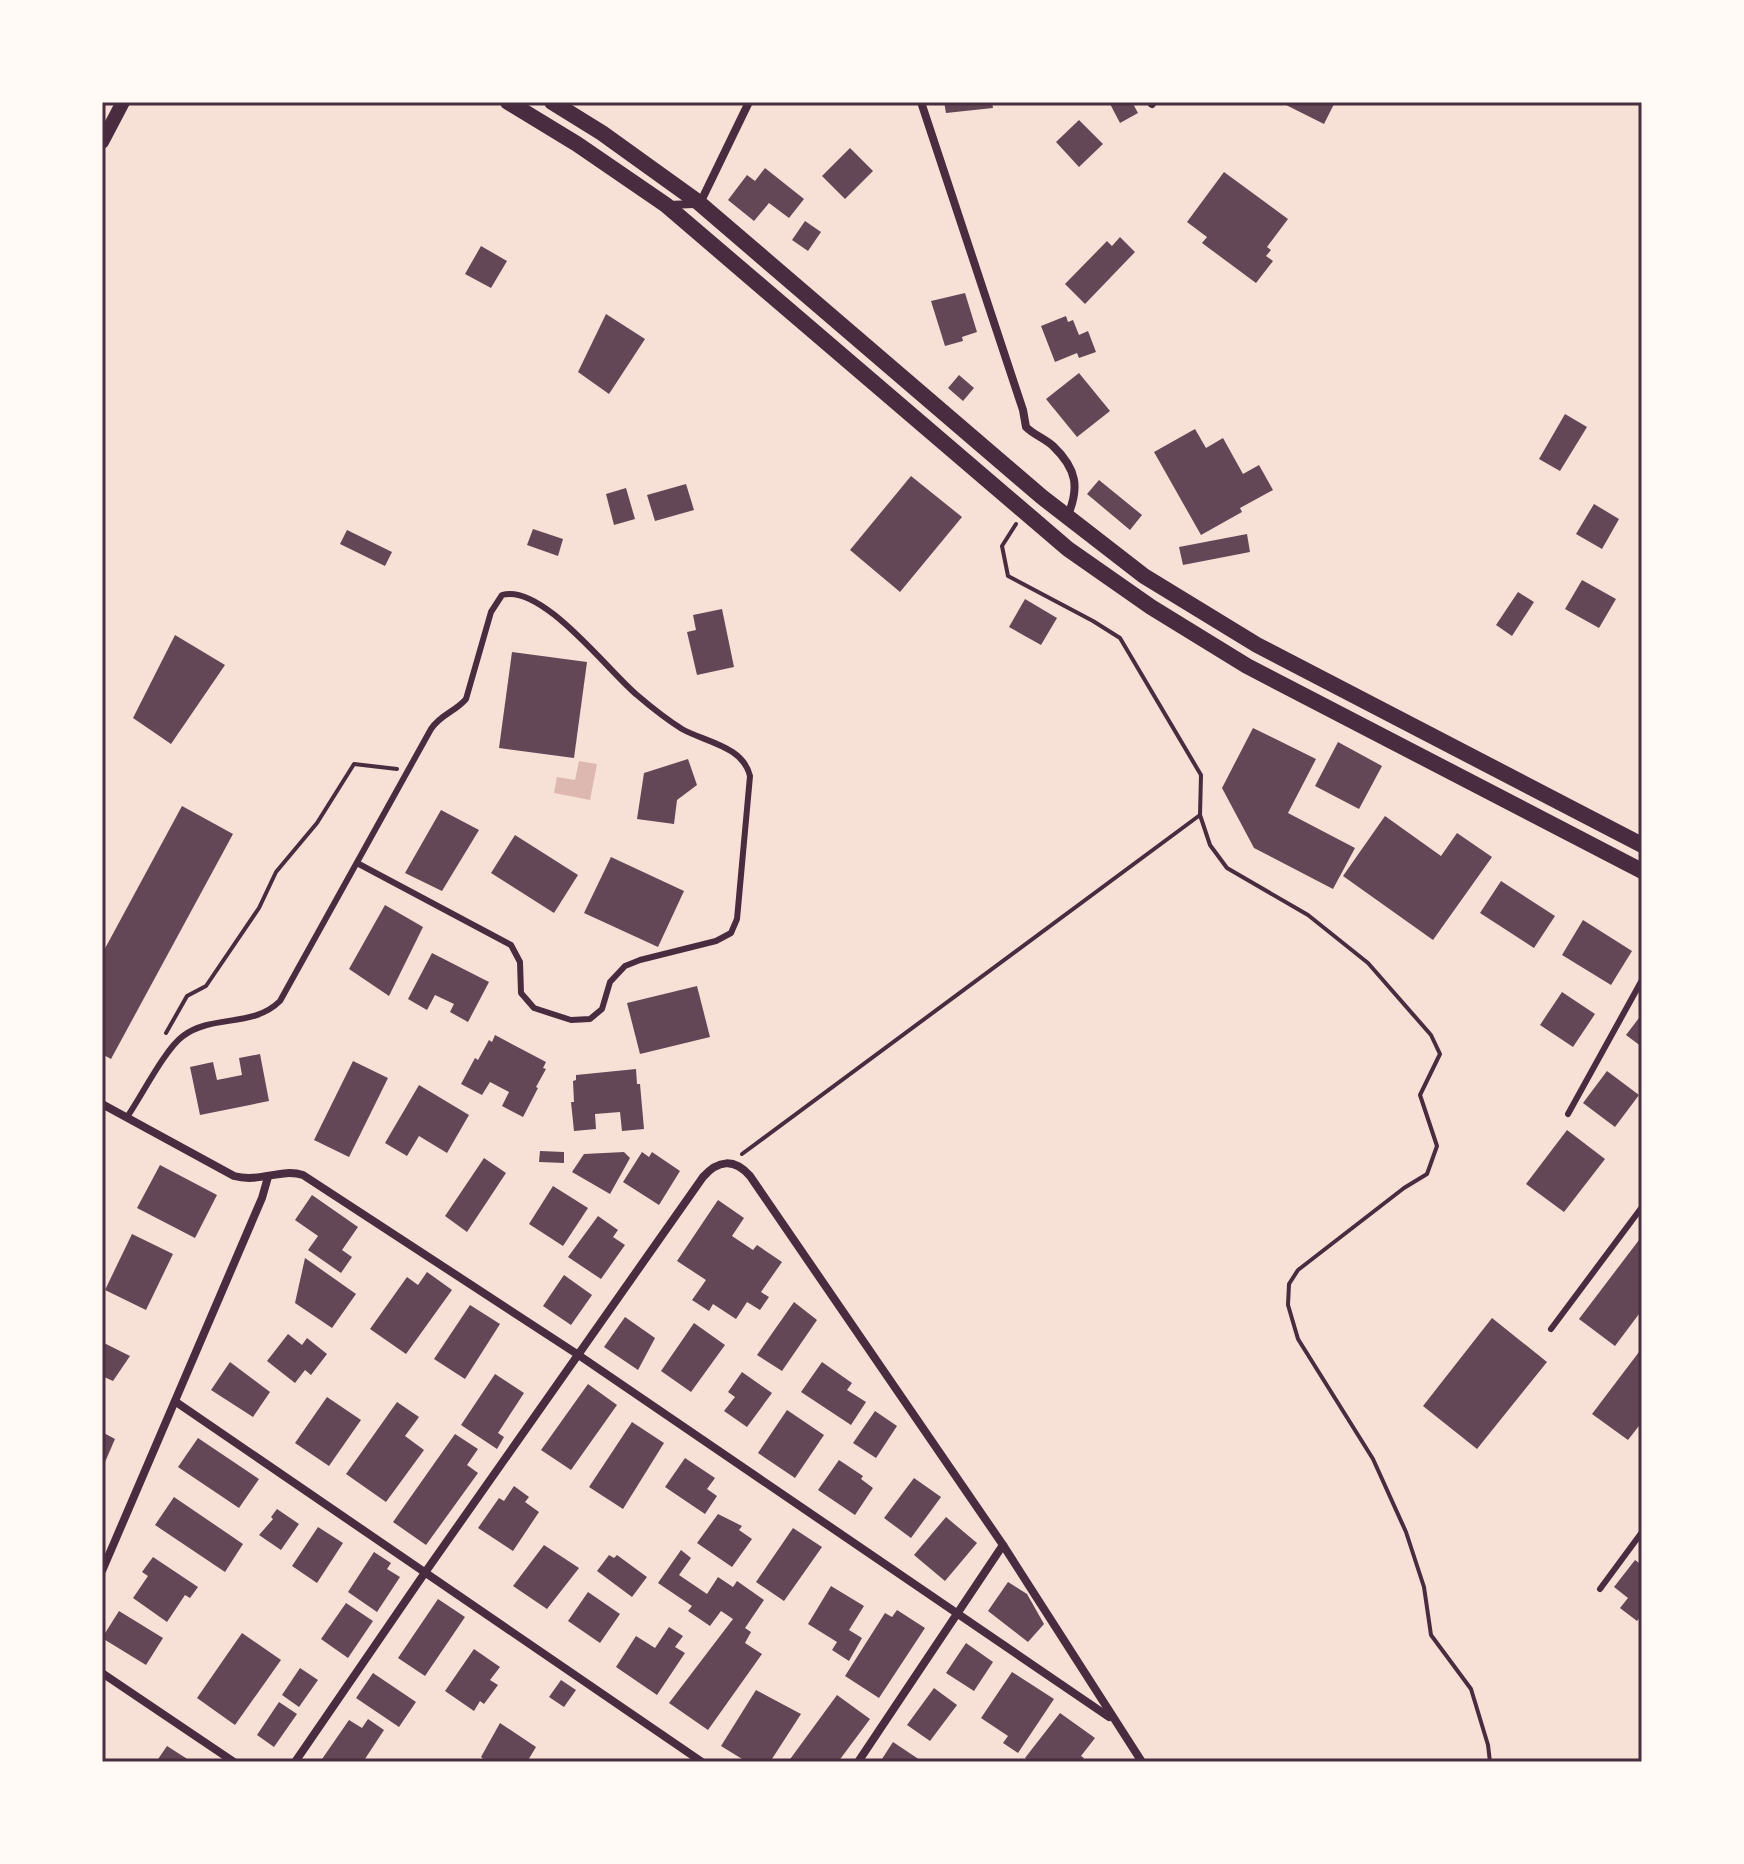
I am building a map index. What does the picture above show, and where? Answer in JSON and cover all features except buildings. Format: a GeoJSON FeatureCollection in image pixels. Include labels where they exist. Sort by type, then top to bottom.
{"type":"FeatureCollection","features":[{"type":"Feature","properties":{"kind":"main road"},"geometry":{"type":"LineString","coordinates":[[508,102],[577,144],[666,205],[1024,512],[1115,583],[1193,635],[1247,666],[1642,871]]}},
{"type":"Feature","properties":{"kind":"main road"},"geometry":{"type":"LineString","coordinates":[[552,102],[602,133],[698,202],[1067,517],[1144,576],[1257,645],[1642,845]]}},
{"type":"Feature","properties":{"kind":"street"},"geometry":{"type":"LineString","coordinates":[[102,142],[123,102]]}},
{"type":"Feature","properties":{"kind":"street"},"geometry":{"type":"LineString","coordinates":[[666,205],[698,202],[707,191],[749,102]]}},
{"type":"Feature","properties":{"kind":"street"},"geometry":{"type":"LineString","coordinates":[[921,102],[1026,427],[1052,445],[1072,474],[1076,494],[1067,517]]}},
{"type":"Feature","properties":{"kind":"street"},"geometry":{"type":"LineString","coordinates":[[102,1104],[234,1176],[247,1179],[291,1172],[303,1175],[577,1354],[1113,1720]]}},
{"type":"Feature","properties":{"kind":"street"},"geometry":{"type":"LineString","coordinates":[[295,1762],[703,1177],[715,1165],[731,1163],[750,1176],[1003,1545],[1142,1762]]}},
{"type":"Feature","properties":{"kind":"street"},"geometry":{"type":"LineString","coordinates":[[102,1571],[262,1198],[268,1177]]}},
{"type":"Feature","properties":{"kind":"street"},"geometry":{"type":"LineString","coordinates":[[176,1402],[702,1762]]}},
{"type":"Feature","properties":{"kind":"street"},"geometry":{"type":"LineString","coordinates":[[858,1762],[1003,1545]]}},
{"type":"Feature","properties":{"kind":"street"},"geometry":{"type":"LineString","coordinates":[[102,1673],[234,1762]]}},
{"type":"Feature","properties":{"kind":"lane"},"geometry":{"type":"LineString","coordinates":[[127,1117],[172,1047],[184,1035],[197,1029],[261,1015],[280,1001],[407,770],[440,716],[458,708],[466,699],[491,612],[496,600],[507,594],[522,595],[564,623],[616,677],[648,704],[683,729],[727,749],[745,762],[750,782],[735,926],[731,933],[716,941],[625,966],[614,976],[602,1009],[590,1019],[571,1020],[534,1008],[519,987],[520,962],[511,945],[357,863]]}},
{"type":"Feature","properties":{"kind":"lane"},"geometry":{"type":"LineString","coordinates":[[1568,1114],[1642,980]]}},
{"type":"Feature","properties":{"kind":"lane"},"geometry":{"type":"LineString","coordinates":[[1551,1329],[1642,1207]]}},
{"type":"Feature","properties":{"kind":"lane"},"geometry":{"type":"LineString","coordinates":[[1600,1589],[1642,1532]]}},
{"type":"Feature","properties":{"kind":"path"},"geometry":{"type":"LineString","coordinates":[[1024,512],[1002,546],[1008,576],[1120,638],[1201,775],[1200,815],[1210,845],[1227,868],[1308,915],[1368,963],[1431,1035],[1440,1054],[1420,1095],[1437,1146],[1427,1174],[1404,1188],[1298,1270],[1289,1284],[1288,1305],[1298,1339],[1373,1459],[1406,1532],[1424,1587],[1431,1635],[1471,1689],[1490,1762]]}},
{"type":"Feature","properties":{"kind":"path"},"geometry":{"type":"LineString","coordinates":[[165,1034],[187,996],[206,986],[259,908],[276,872],[317,823],[354,764],[407,770]]}},
{"type":"Feature","properties":{"kind":"path"},"geometry":{"type":"LineString","coordinates":[[731,1163],[1200,815]]}},
{"type":"Feature","properties":{"kind":"shaded area"},"geometry":{"type":"Polygon","coordinates":[[[579,761],[597,764],[590,800],[554,793],[557,777],[575,780],[579,761]]]}}]}
